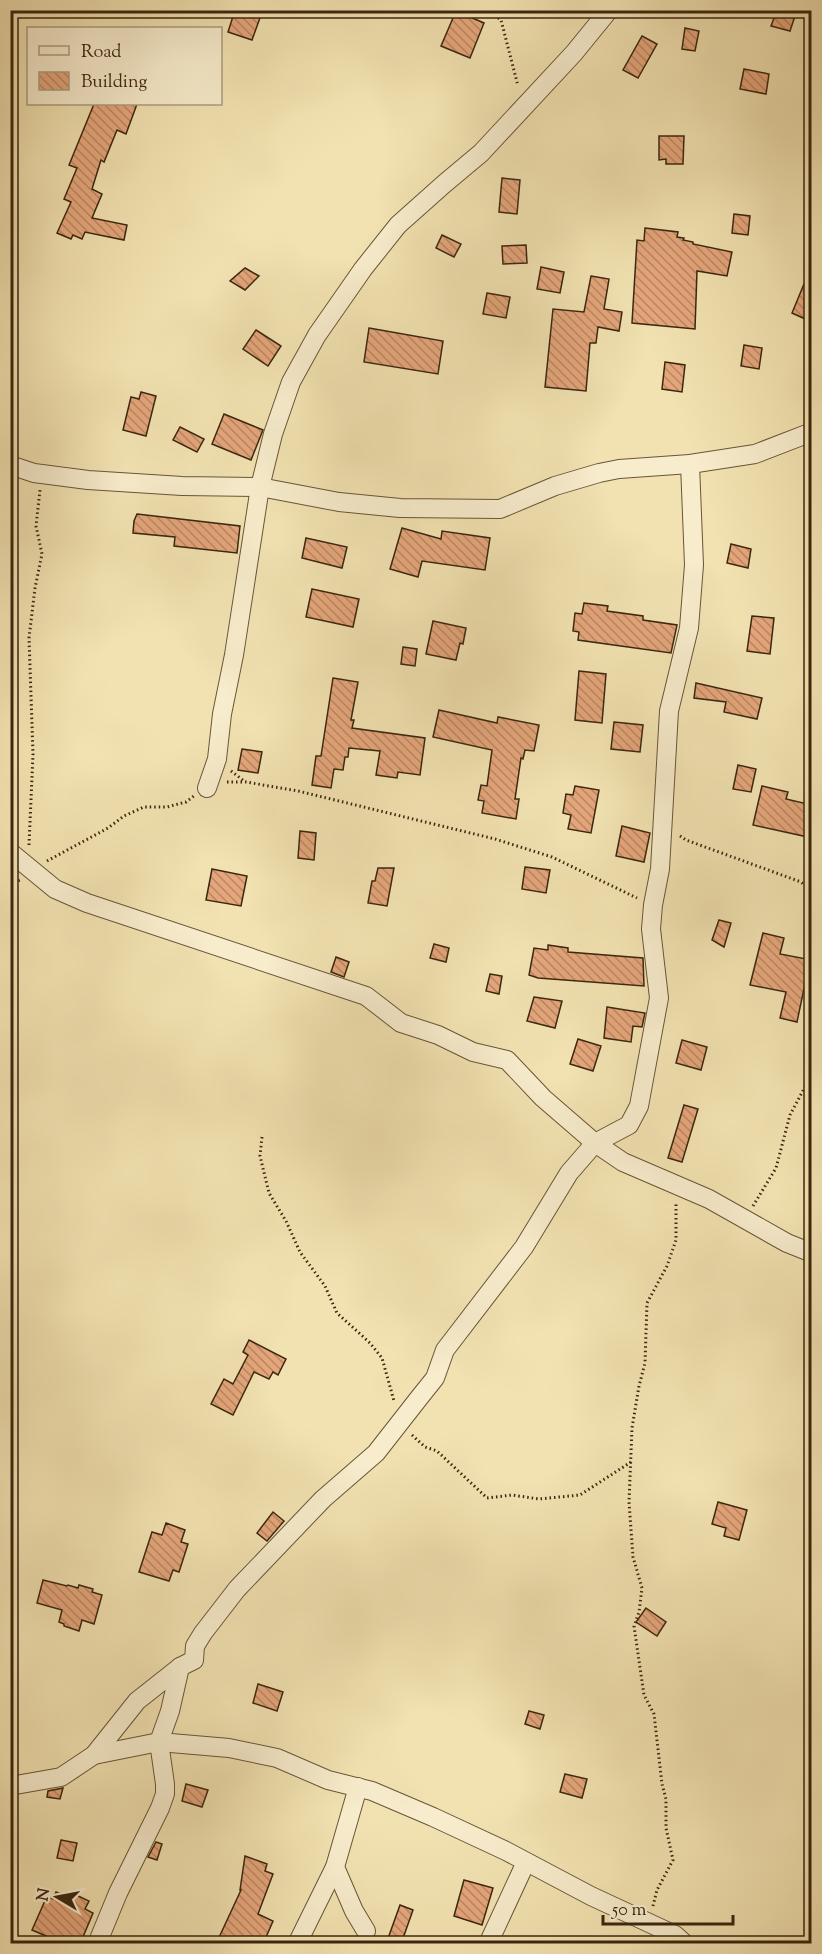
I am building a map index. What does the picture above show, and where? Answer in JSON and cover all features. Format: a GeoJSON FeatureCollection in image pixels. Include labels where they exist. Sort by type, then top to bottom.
{"type":"FeatureCollection","features":[{"type":"Feature","properties":{"kind":"street"},"geometry":{"type":"LineString","coordinates":[[207,788],[217,759],[222,714],[234,655],[260,487],[273,434],[291,382],[323,325],[398,225],[482,153],[574,53],[609,10]]}},
{"type":"Feature","properties":{"kind":"street"},"geometry":{"type":"LineString","coordinates":[[10,465],[44,474],[100,481],[182,486],[260,487],[339,502],[400,508],[500,509],[555,486],[609,471],[690,464],[755,454],[812,432]]}},
{"type":"Feature","properties":{"kind":"street"},"geometry":{"type":"LineString","coordinates":[[10,1786],[61,1777],[94,1755],[137,1701],[180,1667],[194,1659],[195,1646],[237,1589],[323,1499],[376,1452],[435,1378],[445,1350],[524,1247],[568,1173],[595,1143],[629,1125],[639,1106],[659,998],[651,942],[653,905],[660,869],[669,711],[689,628],[694,565],[690,464]]}},
{"type":"Feature","properties":{"kind":"street"},"geometry":{"type":"LineString","coordinates":[[10,852],[55,889],[87,903],[366,996],[401,1023],[438,1035],[473,1052],[507,1060],[543,1098],[595,1143],[623,1162],[710,1199],[787,1243],[812,1253]]}},
{"type":"Feature","properties":{"kind":"street"},"geometry":{"type":"LineString","coordinates":[[97,1944],[118,1893],[165,1794],[159,1742],[170,1711],[180,1667]]}},
{"type":"Feature","properties":{"kind":"street"},"geometry":{"type":"LineString","coordinates":[[94,1755],[159,1742],[229,1748],[277,1758],[328,1780],[372,1791],[433,1817],[675,1935],[685,1944]]}},
{"type":"Feature","properties":{"kind":"street"},"geometry":{"type":"LineString","coordinates":[[297,1944],[335,1867],[358,1787]]}},
{"type":"Feature","properties":{"kind":"street"},"geometry":{"type":"LineString","coordinates":[[488,1944],[526,1862]]}},
{"type":"Feature","properties":{"kind":"street"},"geometry":{"type":"LineString","coordinates":[[335,1867],[354,1911],[366,1931]]}},
{"type":"Feature","properties":{"kind":"path"},"geometry":{"type":"LineString","coordinates":[[487,10],[501,20],[523,106]]}},
{"type":"Feature","properties":{"kind":"path"},"geometry":{"type":"LineString","coordinates":[[32,870],[29,839],[33,754],[29,639],[42,554],[36,526],[37,500],[44,474]]}},
{"type":"Feature","properties":{"kind":"path"},"geometry":{"type":"LineString","coordinates":[[10,884],[16,883],[32,870],[108,828],[124,816],[144,807],[167,807],[186,802],[218,783],[246,782],[350,803],[495,839],[552,857],[653,905]]}},
{"type":"Feature","properties":{"kind":"path"},"geometry":{"type":"LineString","coordinates":[[663,821],[686,840],[801,882],[812,891]]}},
{"type":"Feature","properties":{"kind":"path"},"geometry":{"type":"LineString","coordinates":[[746,1219],[776,1168],[790,1115],[812,1068]]}},
{"type":"Feature","properties":{"kind":"path"},"geometry":{"type":"LineString","coordinates":[[262,1137],[260,1156],[269,1192],[300,1252],[325,1286],[337,1313],[370,1343],[382,1358],[390,1382],[396,1413],[408,1432],[425,1447],[437,1451],[487,1498],[512,1495],[539,1499],[580,1495],[631,1462]]}},
{"type":"Feature","properties":{"kind":"path"},"geometry":{"type":"LineString","coordinates":[[648,1923],[657,1890],[673,1860],[666,1828],[666,1799],[662,1784],[654,1714],[644,1695],[634,1626],[639,1612],[642,1588],[633,1557],[629,1502],[632,1428],[645,1363],[647,1303],[667,1266],[676,1240],[677,1186]]}},
{"type":"Feature","properties":{"kind":"building"},"geometry":{"type":"Polygon","coordinates":[[[235,10],[249,10],[261,15],[252,40],[228,32],[235,10]]]}},
{"type":"Feature","properties":{"kind":"building"},"geometry":{"type":"Polygon","coordinates":[[[777,10],[795,16],[790,31],[771,26],[777,10]]]}},
{"type":"Feature","properties":{"kind":"building"},"geometry":{"type":"Polygon","coordinates":[[[456,11],[484,23],[470,58],[441,46],[456,11]]]}},
{"type":"Feature","properties":{"kind":"building"},"geometry":{"type":"Polygon","coordinates":[[[685,28],[699,31],[695,51],[682,49],[685,28]]]}},
{"type":"Feature","properties":{"kind":"building"},"geometry":{"type":"Polygon","coordinates":[[[642,36],[657,44],[638,78],[623,70],[642,36]]]}},
{"type":"Feature","properties":{"kind":"building"},"geometry":{"type":"Polygon","coordinates":[[[744,69],[769,74],[766,94],[740,89],[744,69]]]}},
{"type":"Feature","properties":{"kind":"building"},"geometry":{"type":"Polygon","coordinates":[[[94,105],[137,105],[126,134],[117,130],[104,162],[101,160],[92,189],[102,194],[92,218],[127,225],[124,240],[85,232],[82,239],[73,235],[71,239],[57,233],[71,202],[64,199],[77,168],[69,165],[94,105]]]}},
{"type":"Feature","properties":{"kind":"building"},"geometry":{"type":"Polygon","coordinates":[[[659,136],[684,136],[683,164],[666,164],[666,159],[659,160],[659,136]]]}},
{"type":"Feature","properties":{"kind":"building"},"geometry":{"type":"Polygon","coordinates":[[[502,178],[520,180],[517,214],[499,212],[502,178]]]}},
{"type":"Feature","properties":{"kind":"building"},"geometry":{"type":"Polygon","coordinates":[[[734,214],[750,216],[748,235],[732,233],[734,214]]]}},
{"type":"Feature","properties":{"kind":"building"},"geometry":{"type":"Polygon","coordinates":[[[645,228],[678,232],[677,237],[684,238],[683,240],[693,242],[693,244],[732,252],[727,276],[697,271],[695,329],[632,323],[637,240],[644,241],[645,228]]]}},
{"type":"Feature","properties":{"kind":"building"},"geometry":{"type":"Polygon","coordinates":[[[442,235],[461,244],[454,257],[436,248],[442,235]]]}},
{"type":"Feature","properties":{"kind":"building"},"geometry":{"type":"Polygon","coordinates":[[[526,245],[527,263],[503,264],[502,246],[526,245]]]}},
{"type":"Feature","properties":{"kind":"building"},"geometry":{"type":"Polygon","coordinates":[[[541,267],[564,272],[560,293],[537,289],[541,267]]]}},
{"type":"Feature","properties":{"kind":"building"},"geometry":{"type":"Polygon","coordinates":[[[812,267],[812,322],[792,313],[812,267]]]}},
{"type":"Feature","properties":{"kind":"building"},"geometry":{"type":"Polygon","coordinates":[[[245,268],[259,276],[245,290],[230,281],[245,268]]]}},
{"type":"Feature","properties":{"kind":"building"},"geometry":{"type":"Polygon","coordinates":[[[591,276],[609,279],[604,309],[622,312],[619,331],[598,327],[596,343],[590,343],[586,391],[545,387],[553,309],[584,312],[591,276]]]}},
{"type":"Feature","properties":{"kind":"building"},"geometry":{"type":"Polygon","coordinates":[[[487,293],[510,297],[506,318],[483,314],[487,293]]]}},
{"type":"Feature","properties":{"kind":"building"},"geometry":{"type":"Polygon","coordinates":[[[369,328],[443,341],[438,374],[364,362],[369,328]]]}},
{"type":"Feature","properties":{"kind":"building"},"geometry":{"type":"Polygon","coordinates":[[[256,330],[281,346],[268,366],[243,349],[256,330]]]}},
{"type":"Feature","properties":{"kind":"building"},"geometry":{"type":"Polygon","coordinates":[[[744,345],[762,348],[759,369],[741,366],[744,345]]]}},
{"type":"Feature","properties":{"kind":"building"},"geometry":{"type":"Polygon","coordinates":[[[665,362],[685,365],[682,392],[662,389],[665,362]]]}},
{"type":"Feature","properties":{"kind":"building"},"geometry":{"type":"Polygon","coordinates":[[[141,392],[156,396],[146,436],[123,430],[131,397],[139,399],[141,392]]]}},
{"type":"Feature","properties":{"kind":"building"},"geometry":{"type":"Polygon","coordinates":[[[224,414],[263,430],[251,460],[212,444],[224,414]]]}},
{"type":"Feature","properties":{"kind":"building"},"geometry":{"type":"Polygon","coordinates":[[[180,427],[204,439],[197,452],[173,440],[180,427]]]}},
{"type":"Feature","properties":{"kind":"building"},"geometry":{"type":"Polygon","coordinates":[[[137,514],[240,526],[237,553],[174,546],[175,537],[133,533],[137,514]]]}},
{"type":"Feature","properties":{"kind":"building"},"geometry":{"type":"Polygon","coordinates":[[[402,528],[441,539],[442,531],[490,538],[485,570],[422,561],[418,577],[390,569],[402,528]]]}},
{"type":"Feature","properties":{"kind":"building"},"geometry":{"type":"Polygon","coordinates":[[[306,538],[347,547],[342,568],[302,558],[306,538]]]}},
{"type":"Feature","properties":{"kind":"building"},"geometry":{"type":"Polygon","coordinates":[[[731,544],[751,549],[748,568],[727,563],[731,544]]]}},
{"type":"Feature","properties":{"kind":"building"},"geometry":{"type":"Polygon","coordinates":[[[312,589],[359,599],[353,627],[306,617],[312,589]]]}},
{"type":"Feature","properties":{"kind":"building"},"geometry":{"type":"Polygon","coordinates":[[[584,603],[608,606],[607,611],[643,616],[643,620],[677,625],[671,653],[578,640],[579,632],[573,631],[575,613],[582,614],[584,603]]]}},
{"type":"Feature","properties":{"kind":"building"},"geometry":{"type":"Polygon","coordinates":[[[752,616],[774,618],[770,654],[747,651],[752,616]]]}},
{"type":"Feature","properties":{"kind":"building"},"geometry":{"type":"Polygon","coordinates":[[[433,621],[466,628],[463,644],[460,643],[456,660],[426,654],[433,621]]]}},
{"type":"Feature","properties":{"kind":"building"},"geometry":{"type":"Polygon","coordinates":[[[403,647],[417,649],[415,666],[401,664],[403,647]]]}},
{"type":"Feature","properties":{"kind":"building"},"geometry":{"type":"Polygon","coordinates":[[[579,671],[606,674],[602,723],[575,720],[579,671]]]}},
{"type":"Feature","properties":{"kind":"building"},"geometry":{"type":"Polygon","coordinates":[[[333,678],[358,682],[351,720],[354,720],[352,728],[425,738],[420,775],[398,772],[397,778],[376,775],[380,751],[349,748],[343,770],[334,769],[331,788],[312,785],[316,756],[321,756],[333,678]]]}},
{"type":"Feature","properties":{"kind":"building"},"geometry":{"type":"Polygon","coordinates":[[[696,683],[762,698],[757,719],[724,712],[726,702],[694,698],[696,683]]]}},
{"type":"Feature","properties":{"kind":"building"},"geometry":{"type":"Polygon","coordinates":[[[439,710],[497,723],[498,717],[539,725],[534,751],[525,750],[523,759],[521,758],[515,799],[519,799],[516,819],[482,813],[484,801],[478,800],[481,785],[487,786],[492,750],[433,737],[439,710]]]}},
{"type":"Feature","properties":{"kind":"building"},"geometry":{"type":"Polygon","coordinates":[[[614,722],[643,725],[640,752],[611,749],[614,722]]]}},
{"type":"Feature","properties":{"kind":"building"},"geometry":{"type":"Polygon","coordinates":[[[242,749],[262,752],[258,773],[238,770],[242,749]]]}},
{"type":"Feature","properties":{"kind":"building"},"geometry":{"type":"Polygon","coordinates":[[[738,765],[756,769],[751,792],[733,789],[738,765]]]}},
{"type":"Feature","properties":{"kind":"building"},"geometry":{"type":"Polygon","coordinates":[[[575,786],[599,790],[591,833],[568,829],[571,815],[563,813],[566,794],[573,795],[575,786]]]}},
{"type":"Feature","properties":{"kind":"building"},"geometry":{"type":"Polygon","coordinates":[[[762,786],[788,792],[786,799],[812,805],[812,820],[808,837],[753,825],[762,786]]]}},
{"type":"Feature","properties":{"kind":"building"},"geometry":{"type":"Polygon","coordinates":[[[622,826],[650,833],[644,862],[616,856],[622,826]]]}},
{"type":"Feature","properties":{"kind":"building"},"geometry":{"type":"Polygon","coordinates":[[[300,831],[316,833],[314,860],[298,858],[300,831]]]}},
{"type":"Feature","properties":{"kind":"building"},"geometry":{"type":"Polygon","coordinates":[[[525,867],[550,870],[546,893],[522,889],[525,867]]]}},
{"type":"Feature","properties":{"kind":"building"},"geometry":{"type":"Polygon","coordinates":[[[378,868],[394,868],[387,906],[368,903],[372,881],[375,881],[378,868]]]}},
{"type":"Feature","properties":{"kind":"building"},"geometry":{"type":"Polygon","coordinates":[[[212,869],[247,876],[241,906],[206,900],[212,869]]]}},
{"type":"Feature","properties":{"kind":"building"},"geometry":{"type":"Polygon","coordinates":[[[719,920],[731,923],[724,947],[712,940],[719,920]]]}},
{"type":"Feature","properties":{"kind":"building"},"geometry":{"type":"Polygon","coordinates":[[[763,933],[784,938],[780,954],[812,960],[812,980],[806,979],[797,1022],[780,1018],[786,992],[750,985],[763,933]]]}},
{"type":"Feature","properties":{"kind":"building"},"geometry":{"type":"Polygon","coordinates":[[[434,944],[449,948],[446,962],[430,958],[434,944]]]}},
{"type":"Feature","properties":{"kind":"building"},"geometry":{"type":"Polygon","coordinates":[[[548,945],[568,948],[568,952],[643,958],[644,986],[538,978],[529,975],[534,948],[548,950],[548,945]]]}},
{"type":"Feature","properties":{"kind":"building"},"geometry":{"type":"Polygon","coordinates":[[[336,957],[349,962],[344,977],[331,972],[336,957]]]}},
{"type":"Feature","properties":{"kind":"building"},"geometry":{"type":"Polygon","coordinates":[[[490,974],[502,976],[499,994],[486,991],[490,974]]]}},
{"type":"Feature","properties":{"kind":"building"},"geometry":{"type":"Polygon","coordinates":[[[534,997],[562,1001],[555,1028],[527,1021],[534,997]]]}},
{"type":"Feature","properties":{"kind":"building"},"geometry":{"type":"Polygon","coordinates":[[[607,1007],[645,1013],[642,1027],[633,1026],[631,1042],[604,1038],[607,1007]]]}},
{"type":"Feature","properties":{"kind":"building"},"geometry":{"type":"Polygon","coordinates":[[[578,1039],[601,1046],[593,1071],[570,1064],[578,1039]]]}},
{"type":"Feature","properties":{"kind":"building"},"geometry":{"type":"Polygon","coordinates":[[[682,1040],[707,1047],[701,1070],[676,1063],[682,1040]]]}},
{"type":"Feature","properties":{"kind":"building"},"geometry":{"type":"Polygon","coordinates":[[[684,1105],[698,1109],[682,1162],[668,1158],[684,1105]]]}},
{"type":"Feature","properties":{"kind":"building"},"geometry":{"type":"Polygon","coordinates":[[[249,1340],[286,1359],[278,1375],[273,1372],[269,1379],[254,1372],[233,1415],[211,1404],[224,1379],[233,1384],[248,1355],[243,1352],[249,1340]]]}},
{"type":"Feature","properties":{"kind":"building"},"geometry":{"type":"Polygon","coordinates":[[[718,1502],[747,1510],[739,1540],[724,1536],[726,1528],[712,1524],[718,1502]]]}},
{"type":"Feature","properties":{"kind":"building"},"geometry":{"type":"Polygon","coordinates":[[[273,1512],[284,1521],[267,1541],[257,1533],[273,1512]]]}},
{"type":"Feature","properties":{"kind":"building"},"geometry":{"type":"Polygon","coordinates":[[[166,1523],[185,1530],[181,1542],[188,1544],[179,1572],[173,1570],[169,1581],[139,1572],[152,1532],[162,1535],[166,1523]]]}},
{"type":"Feature","properties":{"kind":"building"},"geometry":{"type":"Polygon","coordinates":[[[43,1580],[78,1588],[79,1585],[93,1589],[92,1592],[102,1595],[94,1624],[82,1620],[79,1631],[59,1622],[62,1610],[37,1603],[43,1580]]]}},
{"type":"Feature","properties":{"kind":"building"},"geometry":{"type":"Polygon","coordinates":[[[646,1608],[666,1622],[657,1636],[636,1622],[646,1608]]]}},
{"type":"Feature","properties":{"kind":"building"},"geometry":{"type":"Polygon","coordinates":[[[258,1684],[283,1692],[277,1711],[253,1703],[258,1684]]]}},
{"type":"Feature","properties":{"kind":"building"},"geometry":{"type":"Polygon","coordinates":[[[529,1711],[544,1715],[540,1729],[525,1724],[529,1711]]]}},
{"type":"Feature","properties":{"kind":"building"},"geometry":{"type":"Polygon","coordinates":[[[565,1774],[587,1779],[582,1798],[560,1792],[565,1774]]]}},
{"type":"Feature","properties":{"kind":"building"},"geometry":{"type":"Polygon","coordinates":[[[186,1784],[208,1790],[202,1807],[182,1801],[186,1784]]]}},
{"type":"Feature","properties":{"kind":"building"},"geometry":{"type":"Polygon","coordinates":[[[63,1788],[60,1799],[47,1797],[48,1791],[63,1788]]]}},
{"type":"Feature","properties":{"kind":"building"},"geometry":{"type":"Polygon","coordinates":[[[61,1840],[77,1843],[73,1861],[57,1858],[61,1840]]]}},
{"type":"Feature","properties":{"kind":"building"},"geometry":{"type":"Polygon","coordinates":[[[156,1842],[162,1844],[157,1860],[148,1857],[156,1842]]]}},
{"type":"Feature","properties":{"kind":"building"},"geometry":{"type":"Polygon","coordinates":[[[245,1856],[267,1864],[265,1871],[273,1874],[258,1914],[273,1921],[263,1944],[216,1944],[241,1890],[245,1856]]]}},
{"type":"Feature","properties":{"kind":"building"},"geometry":{"type":"Polygon","coordinates":[[[464,1880],[493,1888],[482,1925],[454,1916],[464,1880]]]}},
{"type":"Feature","properties":{"kind":"building"},"geometry":{"type":"Polygon","coordinates":[[[56,1892],[70,1898],[72,1893],[89,1901],[85,1909],[93,1913],[80,1944],[65,1944],[32,1930],[47,1896],[53,1899],[56,1892]]]}},
{"type":"Feature","properties":{"kind":"building"},"geometry":{"type":"Polygon","coordinates":[[[400,1905],[413,1910],[401,1944],[386,1944],[400,1905]]]}}]}
